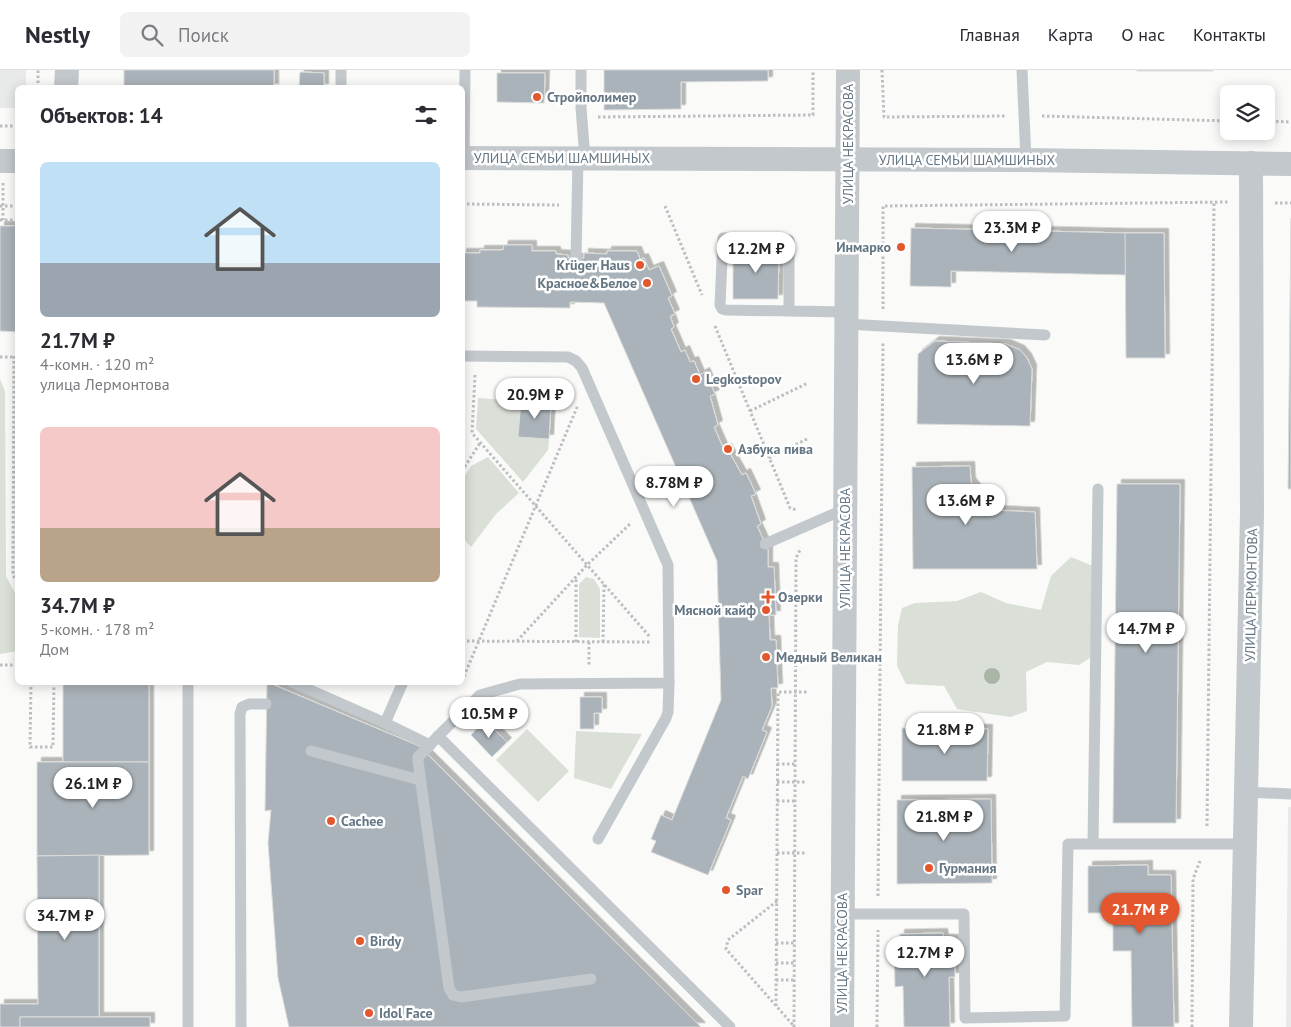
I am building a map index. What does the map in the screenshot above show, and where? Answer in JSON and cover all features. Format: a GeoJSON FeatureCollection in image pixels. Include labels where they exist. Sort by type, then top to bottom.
{"type":"FeatureCollection","features":[{"type":"Feature","properties":{"kind":"street"},"geometry":{"type":"LineString","coordinates":[[66,85],[67,70]]}},
{"type":"Feature","properties":{"kind":"street","name":"УЛИЦА НЕКРАСОВА"},"geometry":{"type":"LineString","coordinates":[[842,1027],[848,70]]}},
{"type":"Feature","properties":{"kind":"street","name":"УЛИЦА СЕМЬИ ШАМШИНЫХ"},"geometry":{"type":"LineString","coordinates":[[465,158],[1026,160],[1291,164]]}},
{"type":"Feature","properties":{"kind":"street","name":"УЛИЦА ЛЕРМОНТОВА"},"geometry":{"type":"LineString","coordinates":[[1240,1027],[1252,513],[1251,163]]}},
{"type":"Feature","properties":{"kind":"lane"},"geometry":{"type":"LineString","coordinates":[[341,70],[341,85]]}},
{"type":"Feature","properties":{"kind":"lane"},"geometry":{"type":"LineString","coordinates":[[465,70],[465,85]]}},
{"type":"Feature","properties":{"kind":"lane"},"geometry":{"type":"LineString","coordinates":[[576,258],[581,158],[581,70]]}},
{"type":"Feature","properties":{"kind":"lane"},"geometry":{"type":"LineString","coordinates":[[1022,70],[1026,160]]}},
{"type":"Feature","properties":{"kind":"lane"},"geometry":{"type":"LineString","coordinates":[[789,311],[789,240],[722,238],[720,305],[722,309],[789,311],[883,325],[1045,335]]}},
{"type":"Feature","properties":{"kind":"lane"},"geometry":{"type":"LineString","coordinates":[[465,356],[568,357],[576,361],[588,382],[668,565],[668,712],[598,838]]}},
{"type":"Feature","properties":{"kind":"lane"},"geometry":{"type":"LineString","coordinates":[[1093,844],[1098,488]]}},
{"type":"Feature","properties":{"kind":"lane"},"geometry":{"type":"LineString","coordinates":[[765,544],[845,509]]}},
{"type":"Feature","properties":{"kind":"lane"},"geometry":{"type":"LineString","coordinates":[[591,979],[461,997],[453,995],[449,988],[418,757],[480,695],[520,684],[669,683]]}},
{"type":"Feature","properties":{"kind":"lane"},"geometry":{"type":"LineString","coordinates":[[188,685],[188,1027]]}},
{"type":"Feature","properties":{"kind":"lane"},"geometry":{"type":"LineString","coordinates":[[299,685],[430,745]]}},
{"type":"Feature","properties":{"kind":"lane"},"geometry":{"type":"LineString","coordinates":[[385,723],[402,685]]}},
{"type":"Feature","properties":{"kind":"lane"},"geometry":{"type":"LineString","coordinates":[[241,1027],[240,714],[242,707],[249,704],[266,704]]}},
{"type":"Feature","properties":{"kind":"lane"},"geometry":{"type":"LineString","coordinates":[[438,736],[730,1027]]}},
{"type":"Feature","properties":{"kind":"lane"},"geometry":{"type":"LineString","coordinates":[[311,750],[420,780]]}},
{"type":"Feature","properties":{"kind":"lane"},"geometry":{"type":"LineString","coordinates":[[1246,792],[1291,794]]}},
{"type":"Feature","properties":{"kind":"lane"},"geometry":{"type":"LineString","coordinates":[[843,914],[964,914],[965,1018],[1065,1016],[1068,844],[1243,844]]}},
{"type":"Feature","properties":{"kind":"path"},"geometry":{"type":"LineString","coordinates":[[38,70],[38,85]]}},
{"type":"Feature","properties":{"kind":"path"},"geometry":{"type":"LineString","coordinates":[[582,117],[812,115],[812,70]]}},
{"type":"Feature","properties":{"kind":"path"},"geometry":{"type":"LineString","coordinates":[[882,70],[884,117],[1024,116],[1220,121]]}},
{"type":"Feature","properties":{"kind":"path"},"geometry":{"type":"LineString","coordinates":[[1275,122],[1291,122]]}},
{"type":"Feature","properties":{"kind":"path"},"geometry":{"type":"LineString","coordinates":[[0,126],[15,126]]}},
{"type":"Feature","properties":{"kind":"path"},"geometry":{"type":"LineString","coordinates":[[7,161],[2,220],[15,220]]}},
{"type":"Feature","properties":{"kind":"path"},"geometry":{"type":"LineString","coordinates":[[1192,1027],[1193,879],[1206,844],[1214,201]]}},
{"type":"Feature","properties":{"kind":"path"},"geometry":{"type":"LineString","coordinates":[[877,1027],[883,206],[1214,201],[1291,204]]}},
{"type":"Feature","properties":{"kind":"path"},"geometry":{"type":"LineString","coordinates":[[465,204],[569,205]]}},
{"type":"Feature","properties":{"kind":"path"},"geometry":{"type":"LineString","coordinates":[[2,206],[15,206]]}},
{"type":"Feature","properties":{"kind":"path"},"geometry":{"type":"LineString","coordinates":[[665,206],[706,304]]}},
{"type":"Feature","properties":{"kind":"path"},"geometry":{"type":"LineString","coordinates":[[713,322],[790,508],[796,510],[801,508]]}},
{"type":"Feature","properties":{"kind":"path"},"geometry":{"type":"LineString","coordinates":[[0,356],[15,356]]}},
{"type":"Feature","properties":{"kind":"path"},"geometry":{"type":"LineString","coordinates":[[477,356],[472,433],[669,657]]}},
{"type":"Feature","properties":{"kind":"path"},"geometry":{"type":"LineString","coordinates":[[465,674],[588,382]]}},
{"type":"Feature","properties":{"kind":"path"},"geometry":{"type":"LineString","coordinates":[[750,412],[808,383]]}},
{"type":"Feature","properties":{"kind":"path"},"geometry":{"type":"LineString","coordinates":[[15,429],[13,575],[15,578]]}},
{"type":"Feature","properties":{"kind":"path"},"geometry":{"type":"LineString","coordinates":[[770,458],[807,439]]}},
{"type":"Feature","properties":{"kind":"path"},"geometry":{"type":"LineString","coordinates":[[465,466],[480,442]]}},
{"type":"Feature","properties":{"kind":"path"},"geometry":{"type":"LineString","coordinates":[[517,642],[587,565],[644,511]]}},
{"type":"Feature","properties":{"kind":"path"},"geometry":{"type":"LineString","coordinates":[[794,1026],[796,558],[805,541]]}},
{"type":"Feature","properties":{"kind":"path"},"geometry":{"type":"LineString","coordinates":[[576,577],[576,642]]}},
{"type":"Feature","properties":{"kind":"path"},"geometry":{"type":"LineString","coordinates":[[603,642],[604,584]]}},
{"type":"Feature","properties":{"kind":"path"},"geometry":{"type":"LineString","coordinates":[[465,641],[654,642]]}},
{"type":"Feature","properties":{"kind":"path"},"geometry":{"type":"LineString","coordinates":[[588,642],[588,684]]}},
{"type":"Feature","properties":{"kind":"path"},"geometry":{"type":"LineString","coordinates":[[0,665],[15,665]]}},
{"type":"Feature","properties":{"kind":"path"},"geometry":{"type":"LineString","coordinates":[[31,685],[30,747],[53,747],[54,685]]}},
{"type":"Feature","properties":{"kind":"path"},"geometry":{"type":"LineString","coordinates":[[776,1006],[778,692],[807,692]]}},
{"type":"Feature","properties":{"kind":"path"},"geometry":{"type":"LineString","coordinates":[[777,764],[795,764]]}},
{"type":"Feature","properties":{"kind":"path"},"geometry":{"type":"LineString","coordinates":[[777,782],[806,782]]}},
{"type":"Feature","properties":{"kind":"path"},"geometry":{"type":"LineString","coordinates":[[777,801],[795,801]]}},
{"type":"Feature","properties":{"kind":"path"},"geometry":{"type":"LineString","coordinates":[[777,853],[806,853]]}},
{"type":"Feature","properties":{"kind":"path"},"geometry":{"type":"LineString","coordinates":[[777,901],[726,944],[727,952],[794,1026]]}},
{"type":"Feature","properties":{"kind":"path"},"geometry":{"type":"LineString","coordinates":[[776,943],[794,943]]}},
{"type":"Feature","properties":{"kind":"path"},"geometry":{"type":"LineString","coordinates":[[776,964],[794,964]]}},
{"type":"Feature","properties":{"kind":"path"},"geometry":{"type":"LineString","coordinates":[[776,980],[794,980]]}},
{"type":"Feature","properties":{"kind":"shaded area"},"geometry":{"type":"Polygon","coordinates":[[[0,70],[26,70],[26,85],[15,85],[15,108],[0,108],[0,70]]]}},
{"type":"Feature","properties":{"kind":"shaded area"},"geometry":{"type":"Polygon","coordinates":[[[0,379],[5,391],[6,576],[15,593],[15,651],[0,654],[0,379]]]}},
{"type":"Feature","properties":{"kind":"shaded area"},"geometry":{"type":"Polygon","coordinates":[[[478,398],[521,401],[518,437],[549,439],[548,450],[523,482],[476,429],[478,398]]]}},
{"type":"Feature","properties":{"kind":"shaded area"},"geometry":{"type":"Polygon","coordinates":[[[488,457],[519,493],[496,514],[471,547],[465,540],[465,476],[471,466],[488,457]]]}},
{"type":"Feature","properties":{"kind":"shaded area"},"geometry":{"type":"Polygon","coordinates":[[[1071,557],[1095,567],[1093,656],[1079,665],[1047,662],[1026,672],[1027,711],[1010,717],[957,709],[944,686],[906,684],[897,666],[898,625],[902,608],[915,603],[957,601],[981,592],[1006,603],[1041,610],[1051,576],[1071,557]]]}},
{"type":"Feature","properties":{"kind":"shaded area"},"geometry":{"type":"Polygon","coordinates":[[[586,577],[594,579],[600,589],[600,638],[579,637],[579,584],[586,577]]]}},
{"type":"Feature","properties":{"kind":"shaded area"},"geometry":{"type":"Polygon","coordinates":[[[527,729],[569,771],[538,802],[496,760],[527,729]]]}},
{"type":"Feature","properties":{"kind":"shaded area"},"geometry":{"type":"Polygon","coordinates":[[[576,731],[642,734],[611,789],[574,778],[576,731]]]}},
{"type":"Feature","properties":{"kind":"shaded area"},"geometry":{"type":"Polygon","coordinates":[[[1288,807],[1291,807],[1291,1027],[1286,1027],[1288,807]]]}},
{"type":"Feature","properties":{"kind":"building"},"geometry":{"type":"Polygon","coordinates":[[[124,70],[274,70],[274,85],[124,85],[124,70]]]}},
{"type":"Feature","properties":{"kind":"building"},"geometry":{"type":"Polygon","coordinates":[[[604,70],[768,70],[768,81],[681,82],[681,109],[604,110],[604,70]]]}},
{"type":"Feature","properties":{"kind":"building"},"geometry":{"type":"Polygon","coordinates":[[[1213,70],[1213,71],[1137,71],[1213,70]]]}},
{"type":"Feature","properties":{"kind":"building"},"geometry":{"type":"Polygon","coordinates":[[[300,72],[324,73],[324,85],[299,85],[300,72]]]}},
{"type":"Feature","properties":{"kind":"building"},"geometry":{"type":"Polygon","coordinates":[[[497,73],[545,73],[544,103],[497,102],[497,73]]]}},
{"type":"Feature","properties":{"kind":"building"},"geometry":{"type":"Polygon","coordinates":[[[1291,218],[1291,489],[1288,489],[1291,218]]]}},
{"type":"Feature","properties":{"kind":"building"},"geometry":{"type":"Polygon","coordinates":[[[0,226],[15,226],[15,332],[0,331],[0,226]]]}},
{"type":"Feature","properties":{"kind":"building"},"geometry":{"type":"Polygon","coordinates":[[[911,228],[1126,233],[1126,275],[951,271],[951,287],[910,286],[911,228]]]}},
{"type":"Feature","properties":{"kind":"building"},"geometry":{"type":"Polygon","coordinates":[[[1125,233],[1164,233],[1165,358],[1126,358],[1125,233]]]}},
{"type":"Feature","properties":{"kind":"building"},"geometry":{"type":"Polygon","coordinates":[[[504,245],[532,245],[532,251],[556,251],[556,254],[568,255],[568,258],[584,258],[584,253],[607,254],[607,251],[637,251],[640,259],[644,258],[649,270],[659,266],[672,296],[668,298],[675,314],[670,316],[674,327],[671,329],[681,352],[685,350],[690,362],[694,361],[700,375],[705,372],[715,394],[710,396],[718,425],[714,427],[724,450],[727,448],[742,475],[746,473],[756,494],[751,496],[761,524],[757,526],[768,550],[768,567],[774,567],[776,615],[769,615],[770,640],[776,640],[778,688],[771,688],[772,706],[762,730],[767,732],[748,779],[743,776],[726,818],[731,820],[708,875],[651,852],[656,841],[651,839],[661,815],[672,820],[721,700],[717,561],[604,303],[570,302],[570,308],[477,307],[477,301],[465,301],[465,253],[480,253],[480,250],[503,250],[504,245]]]}},
{"type":"Feature","properties":{"kind":"building"},"geometry":{"type":"Polygon","coordinates":[[[733,250],[779,250],[778,299],[733,299],[733,250]]]}},
{"type":"Feature","properties":{"kind":"building"},"geometry":{"type":"Polygon","coordinates":[[[935,341],[1006,344],[1020,350],[1027,358],[1032,369],[1030,426],[917,424],[918,354],[935,341]]]}},
{"type":"Feature","properties":{"kind":"building"},"geometry":{"type":"Polygon","coordinates":[[[521,401],[551,403],[549,439],[518,437],[521,401]]]}},
{"type":"Feature","properties":{"kind":"building"},"geometry":{"type":"Polygon","coordinates":[[[970,466],[971,482],[993,510],[1035,512],[1037,569],[913,569],[912,467],[970,466]]]}},
{"type":"Feature","properties":{"kind":"building"},"geometry":{"type":"Polygon","coordinates":[[[1117,484],[1180,484],[1176,823],[1113,823],[1117,484]]]}},
{"type":"Feature","properties":{"kind":"building"},"geometry":{"type":"Polygon","coordinates":[[[63,685],[149,685],[149,762],[63,762],[63,685]]]}},
{"type":"Feature","properties":{"kind":"building"},"geometry":{"type":"Polygon","coordinates":[[[267,685],[274,685],[419,746],[701,1027],[289,1027],[278,978],[268,843],[271,810],[265,811],[267,685]]]}},
{"type":"Feature","properties":{"kind":"building"},"geometry":{"type":"Polygon","coordinates":[[[580,697],[602,697],[602,713],[594,713],[594,729],[580,729],[580,697]]]}},
{"type":"Feature","properties":{"kind":"building"},"geometry":{"type":"Polygon","coordinates":[[[485,720],[507,742],[492,757],[471,735],[485,720]]]}},
{"type":"Feature","properties":{"kind":"building"},"geometry":{"type":"Polygon","coordinates":[[[902,728],[988,729],[987,781],[902,781],[902,728]]]}},
{"type":"Feature","properties":{"kind":"building"},"geometry":{"type":"Polygon","coordinates":[[[37,762],[149,762],[149,855],[37,856],[37,762]]]}},
{"type":"Feature","properties":{"kind":"building"},"geometry":{"type":"Polygon","coordinates":[[[991,799],[992,883],[897,884],[897,800],[991,799]]]}},
{"type":"Feature","properties":{"kind":"building"},"geometry":{"type":"Polygon","coordinates":[[[99,855],[99,1017],[20,1017],[20,1027],[0,1027],[0,1004],[38,1004],[37,856],[99,855]]]}},
{"type":"Feature","properties":{"kind":"building"},"geometry":{"type":"Polygon","coordinates":[[[1148,865],[1148,875],[1171,875],[1174,1027],[1132,1027],[1131,951],[1113,951],[1113,913],[1088,913],[1088,866],[1148,865]]]}},
{"type":"Feature","properties":{"kind":"building"},"geometry":{"type":"Polygon","coordinates":[[[943,933],[944,939],[954,939],[955,977],[949,977],[950,1027],[904,1027],[903,986],[895,987],[894,941],[900,941],[900,934],[943,933]]]}},
{"type":"Feature","properties":{"kind":"building"},"geometry":{"type":"Polygon","coordinates":[[[20,1017],[150,1017],[150,1027],[20,1027],[20,1017]]]}},
{"type":"Feature","properties":{"kind":"place","name":"Стройполимер"},"geometry":{"type":"Point","coordinates":[537,97]}},
{"type":"Feature","properties":{"kind":"place","name":"Инмарко"},"geometry":{"type":"Point","coordinates":[901,247]}},
{"type":"Feature","properties":{"kind":"place","name":"Krüger Haus"},"geometry":{"type":"Point","coordinates":[640,265]}},
{"type":"Feature","properties":{"kind":"place","name":"Красное&Белое"},"geometry":{"type":"Point","coordinates":[647,283]}},
{"type":"Feature","properties":{"kind":"place","name":"Legkostopov"},"geometry":{"type":"Point","coordinates":[696,379]}},
{"type":"Feature","properties":{"kind":"place","name":"Азбука пива"},"geometry":{"type":"Point","coordinates":[728,449]}},
{"type":"Feature","properties":{"kind":"place","name":"Озерки"},"geometry":{"type":"Point","coordinates":[768,597]}},
{"type":"Feature","properties":{"kind":"place","name":"Мясной кайф"},"geometry":{"type":"Point","coordinates":[766,610]}},
{"type":"Feature","properties":{"kind":"place","name":"Медный Великан"},"geometry":{"type":"Point","coordinates":[766,657]}},
{"type":"Feature","properties":{"kind":"place","name":"Cachee"},"geometry":{"type":"Point","coordinates":[331,821]}},
{"type":"Feature","properties":{"kind":"place","name":"Гурмания"},"geometry":{"type":"Point","coordinates":[929,868]}},
{"type":"Feature","properties":{"kind":"place","name":"Spar"},"geometry":{"type":"Point","coordinates":[726,890]}},
{"type":"Feature","properties":{"kind":"place","name":"Birdy"},"geometry":{"type":"Point","coordinates":[360,941]}},
{"type":"Feature","properties":{"kind":"place","name":"Idol Face"},"geometry":{"type":"Point","coordinates":[369,1013]}}]}
